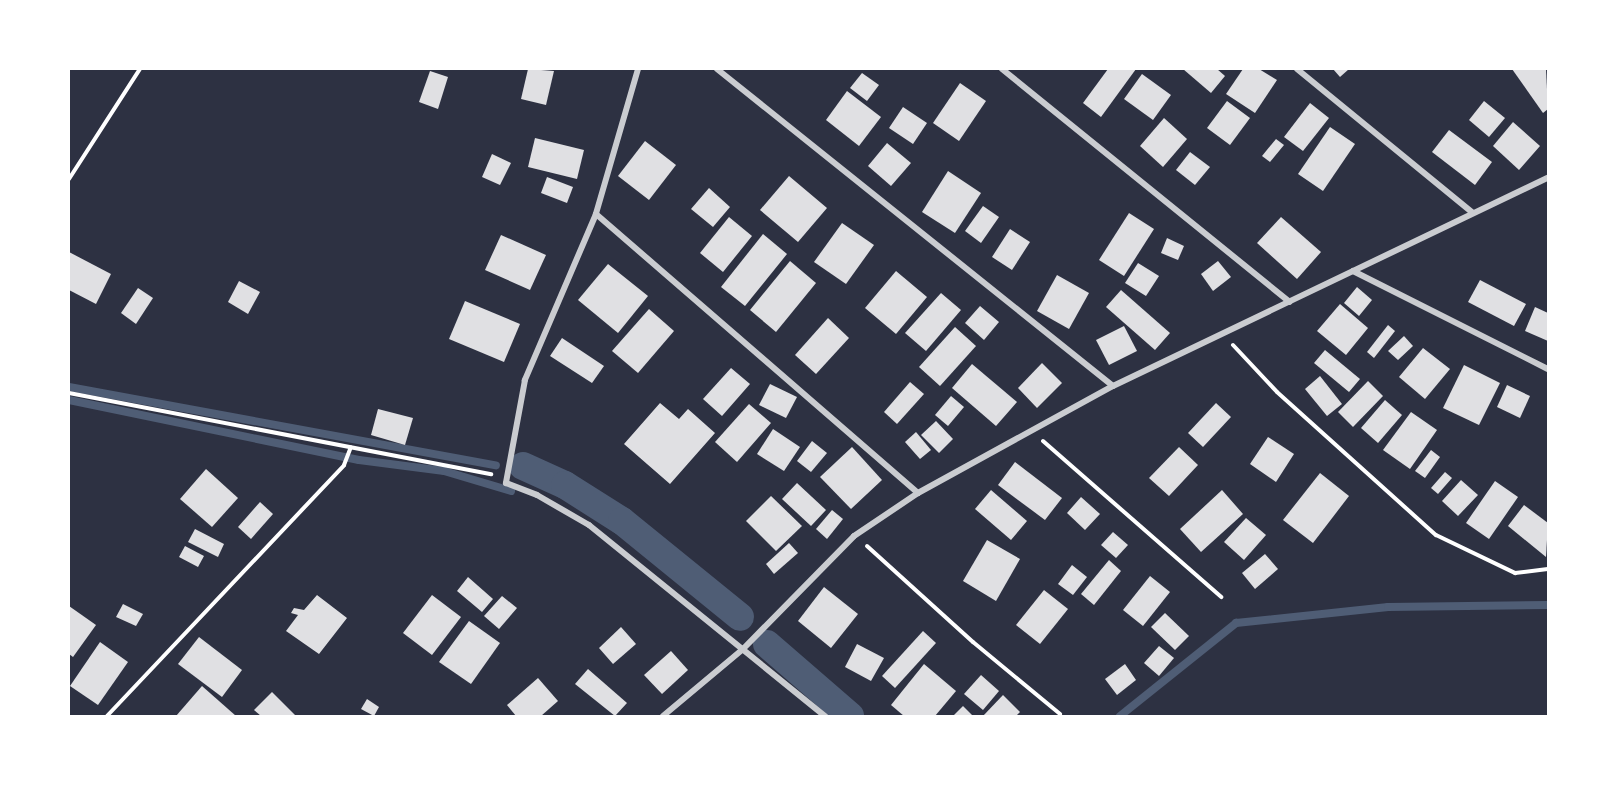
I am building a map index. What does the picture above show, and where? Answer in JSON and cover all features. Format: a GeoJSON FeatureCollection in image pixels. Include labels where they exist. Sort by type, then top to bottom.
{"type":"FeatureCollection","features":[{"type":"Feature","properties":{"kind":"street"},"geometry":{"type":"LineString","coordinates":[[638,69],[596,214],[525,380],[504,477],[506,483],[537,495],[589,525],[825,716]]}},
{"type":"Feature","properties":{"kind":"street"},"geometry":{"type":"LineString","coordinates":[[717,69],[1113,386]]}},
{"type":"Feature","properties":{"kind":"street"},"geometry":{"type":"LineString","coordinates":[[1002,69],[1290,302]]}},
{"type":"Feature","properties":{"kind":"street"},"geometry":{"type":"LineString","coordinates":[[1297,69],[1472,212]]}},
{"type":"Feature","properties":{"kind":"street"},"geometry":{"type":"LineString","coordinates":[[663,716],[743,649],[854,536],[918,492],[1113,386],[1353,272],[1472,212],[1548,178]]}},
{"type":"Feature","properties":{"kind":"street"},"geometry":{"type":"LineString","coordinates":[[596,214],[918,492]]}},
{"type":"Feature","properties":{"kind":"street"},"geometry":{"type":"LineString","coordinates":[[1353,272],[1548,369]]}},
{"type":"Feature","properties":{"kind":"path"},"geometry":{"type":"LineString","coordinates":[[69,179],[140,69]]}},
{"type":"Feature","properties":{"kind":"path"},"geometry":{"type":"LineString","coordinates":[[1222,334],[1276,392],[1436,535],[1515,573],[1548,570]]}},
{"type":"Feature","properties":{"kind":"path"},"geometry":{"type":"LineString","coordinates":[[69,393],[504,477]]}},
{"type":"Feature","properties":{"kind":"path"},"geometry":{"type":"LineString","coordinates":[[1031,430],[1221,597]]}},
{"type":"Feature","properties":{"kind":"path"},"geometry":{"type":"LineString","coordinates":[[107,716],[344,465],[351,449]]}},
{"type":"Feature","properties":{"kind":"path"},"geometry":{"type":"LineString","coordinates":[[854,536],[1060,714]]}},
{"type":"Feature","properties":{"kind":"building"},"geometry":{"type":"Polygon","coordinates":[[[528,69],[554,71],[546,105],[521,99],[528,69]]]}},
{"type":"Feature","properties":{"kind":"building"},"geometry":{"type":"Polygon","coordinates":[[[1108,69],[1136,69],[1101,117],[1083,103],[1108,69]]]}},
{"type":"Feature","properties":{"kind":"building"},"geometry":{"type":"Polygon","coordinates":[[[1183,69],[1217,69],[1225,76],[1211,93],[1183,69]]]}},
{"type":"Feature","properties":{"kind":"building"},"geometry":{"type":"Polygon","coordinates":[[[1243,69],[1259,69],[1277,80],[1255,113],[1226,94],[1243,69]]]}},
{"type":"Feature","properties":{"kind":"building"},"geometry":{"type":"Polygon","coordinates":[[[1333,69],[1349,69],[1340,77],[1333,69]]]}},
{"type":"Feature","properties":{"kind":"building"},"geometry":{"type":"Polygon","coordinates":[[[1512,69],[1546,69],[1548,109],[1543,113],[1512,69]]]}},
{"type":"Feature","properties":{"kind":"building"},"geometry":{"type":"Polygon","coordinates":[[[430,71],[448,77],[438,109],[419,102],[430,71]]]}},
{"type":"Feature","properties":{"kind":"building"},"geometry":{"type":"Polygon","coordinates":[[[862,73],[879,85],[867,101],[850,88],[862,73]]]}},
{"type":"Feature","properties":{"kind":"building"},"geometry":{"type":"Polygon","coordinates":[[[1142,74],[1171,95],[1153,120],[1124,99],[1142,74]]]}},
{"type":"Feature","properties":{"kind":"building"},"geometry":{"type":"Polygon","coordinates":[[[960,83],[986,101],[959,141],[933,123],[960,83]]]}},
{"type":"Feature","properties":{"kind":"building"},"geometry":{"type":"Polygon","coordinates":[[[847,91],[881,117],[859,146],[826,120],[847,91]]]}},
{"type":"Feature","properties":{"kind":"building"},"geometry":{"type":"Polygon","coordinates":[[[1227,101],[1250,118],[1230,145],[1207,128],[1227,101]]]}},
{"type":"Feature","properties":{"kind":"building"},"geometry":{"type":"Polygon","coordinates":[[[1484,101],[1505,118],[1489,137],[1469,120],[1484,101]]]}},
{"type":"Feature","properties":{"kind":"building"},"geometry":{"type":"Polygon","coordinates":[[[1310,103],[1329,118],[1303,151],[1284,137],[1310,103]]]}},
{"type":"Feature","properties":{"kind":"building"},"geometry":{"type":"Polygon","coordinates":[[[903,107],[927,123],[913,144],[889,128],[903,107]]]}},
{"type":"Feature","properties":{"kind":"building"},"geometry":{"type":"Polygon","coordinates":[[[1164,118],[1187,139],[1163,167],[1140,146],[1164,118]]]}},
{"type":"Feature","properties":{"kind":"building"},"geometry":{"type":"Polygon","coordinates":[[[1513,122],[1540,146],[1519,170],[1493,146],[1513,122]]]}},
{"type":"Feature","properties":{"kind":"building"},"geometry":{"type":"Polygon","coordinates":[[[1330,127],[1355,144],[1323,191],[1298,174],[1330,127]]]}},
{"type":"Feature","properties":{"kind":"building"},"geometry":{"type":"Polygon","coordinates":[[[1449,130],[1492,162],[1475,185],[1432,152],[1449,130]]]}},
{"type":"Feature","properties":{"kind":"building"},"geometry":{"type":"Polygon","coordinates":[[[535,138],[584,150],[577,179],[528,167],[535,138]]]}},
{"type":"Feature","properties":{"kind":"building"},"geometry":{"type":"Polygon","coordinates":[[[1276,139],[1284,145],[1270,162],[1262,156],[1276,139]]]}},
{"type":"Feature","properties":{"kind":"building"},"geometry":{"type":"Polygon","coordinates":[[[645,141],[676,165],[649,200],[618,176],[645,141]]]}},
{"type":"Feature","properties":{"kind":"building"},"geometry":{"type":"Polygon","coordinates":[[[887,143],[911,163],[891,186],[868,166],[887,143]]]}},
{"type":"Feature","properties":{"kind":"building"},"geometry":{"type":"Polygon","coordinates":[[[1190,152],[1210,167],[1195,185],[1176,170],[1190,152]]]}},
{"type":"Feature","properties":{"kind":"building"},"geometry":{"type":"Polygon","coordinates":[[[492,154],[511,163],[500,185],[482,177],[492,154]]]}},
{"type":"Feature","properties":{"kind":"building"},"geometry":{"type":"Polygon","coordinates":[[[948,171],[981,193],[955,233],[922,212],[948,171]]]}},
{"type":"Feature","properties":{"kind":"building"},"geometry":{"type":"Polygon","coordinates":[[[789,176],[827,208],[798,242],[760,210],[789,176]]]}},
{"type":"Feature","properties":{"kind":"building"},"geometry":{"type":"Polygon","coordinates":[[[547,177],[573,187],[567,203],[541,193],[547,177]]]}},
{"type":"Feature","properties":{"kind":"building"},"geometry":{"type":"Polygon","coordinates":[[[709,188],[730,207],[713,227],[691,209],[709,188]]]}},
{"type":"Feature","properties":{"kind":"building"},"geometry":{"type":"Polygon","coordinates":[[[983,206],[999,217],[981,243],[965,231],[983,206]]]}},
{"type":"Feature","properties":{"kind":"building"},"geometry":{"type":"Polygon","coordinates":[[[1129,213],[1154,229],[1124,276],[1099,260],[1129,213]]]}},
{"type":"Feature","properties":{"kind":"building"},"geometry":{"type":"Polygon","coordinates":[[[729,217],[752,236],[723,272],[700,253],[729,217]]]}},
{"type":"Feature","properties":{"kind":"building"},"geometry":{"type":"Polygon","coordinates":[[[1281,217],[1321,252],[1297,279],[1257,243],[1281,217]]]}},
{"type":"Feature","properties":{"kind":"building"},"geometry":{"type":"Polygon","coordinates":[[[842,223],[874,245],[846,284],[814,262],[842,223]]]}},
{"type":"Feature","properties":{"kind":"building"},"geometry":{"type":"Polygon","coordinates":[[[1010,229],[1030,242],[1012,270],[992,257],[1010,229]]]}},
{"type":"Feature","properties":{"kind":"building"},"geometry":{"type":"Polygon","coordinates":[[[763,234],[787,254],[745,306],[721,287],[763,234]]]}},
{"type":"Feature","properties":{"kind":"building"},"geometry":{"type":"Polygon","coordinates":[[[501,235],[546,255],[530,290],[485,270],[501,235]]]}},
{"type":"Feature","properties":{"kind":"building"},"geometry":{"type":"Polygon","coordinates":[[[1167,238],[1184,246],[1178,260],[1161,253],[1167,238]]]}},
{"type":"Feature","properties":{"kind":"building"},"geometry":{"type":"Polygon","coordinates":[[[69,252],[111,274],[96,304],[69,290],[69,252]]]}},
{"type":"Feature","properties":{"kind":"building"},"geometry":{"type":"Polygon","coordinates":[[[790,261],[816,283],[776,332],[750,310],[790,261]]]}},
{"type":"Feature","properties":{"kind":"building"},"geometry":{"type":"Polygon","coordinates":[[[1218,261],[1231,277],[1213,291],[1201,274],[1218,261]]]}},
{"type":"Feature","properties":{"kind":"building"},"geometry":{"type":"Polygon","coordinates":[[[1138,263],[1159,276],[1146,296],[1125,283],[1138,263]]]}},
{"type":"Feature","properties":{"kind":"building"},"geometry":{"type":"Polygon","coordinates":[[[608,264],[648,296],[618,333],[578,300],[608,264]]]}},
{"type":"Feature","properties":{"kind":"building"},"geometry":{"type":"Polygon","coordinates":[[[896,271],[927,297],[896,334],[865,308],[896,271]]]}},
{"type":"Feature","properties":{"kind":"building"},"geometry":{"type":"Polygon","coordinates":[[[1057,275],[1089,293],[1069,329],[1037,311],[1057,275]]]}},
{"type":"Feature","properties":{"kind":"building"},"geometry":{"type":"Polygon","coordinates":[[[1480,280],[1526,304],[1514,326],[1468,302],[1480,280]]]}},
{"type":"Feature","properties":{"kind":"building"},"geometry":{"type":"Polygon","coordinates":[[[239,281],[260,292],[248,314],[228,302],[239,281]]]}},
{"type":"Feature","properties":{"kind":"building"},"geometry":{"type":"Polygon","coordinates":[[[1357,287],[1372,300],[1359,316],[1344,303],[1357,287]]]}},
{"type":"Feature","properties":{"kind":"building"},"geometry":{"type":"Polygon","coordinates":[[[138,288],[153,298],[136,324],[121,313],[138,288]]]}},
{"type":"Feature","properties":{"kind":"building"},"geometry":{"type":"Polygon","coordinates":[[[1121,290],[1170,333],[1155,350],[1106,307],[1121,290]]]}},
{"type":"Feature","properties":{"kind":"building"},"geometry":{"type":"Polygon","coordinates":[[[941,293],[961,310],[926,351],[905,333],[941,293]]]}},
{"type":"Feature","properties":{"kind":"building"},"geometry":{"type":"Polygon","coordinates":[[[465,301],[520,324],[504,362],[449,339],[465,301]]]}},
{"type":"Feature","properties":{"kind":"building"},"geometry":{"type":"Polygon","coordinates":[[[1340,304],[1368,328],[1346,355],[1317,331],[1340,304]]]}},
{"type":"Feature","properties":{"kind":"building"},"geometry":{"type":"Polygon","coordinates":[[[980,306],[999,322],[984,340],[965,323],[980,306]]]}},
{"type":"Feature","properties":{"kind":"building"},"geometry":{"type":"Polygon","coordinates":[[[1535,307],[1548,313],[1548,341],[1525,331],[1535,307]]]}},
{"type":"Feature","properties":{"kind":"building"},"geometry":{"type":"Polygon","coordinates":[[[649,309],[674,331],[638,373],[612,351],[649,309]]]}},
{"type":"Feature","properties":{"kind":"building"},"geometry":{"type":"Polygon","coordinates":[[[828,318],[849,338],[816,374],[795,355],[828,318]]]}},
{"type":"Feature","properties":{"kind":"building"},"geometry":{"type":"Polygon","coordinates":[[[1388,325],[1395,331],[1374,358],[1367,352],[1388,325]]]}},
{"type":"Feature","properties":{"kind":"building"},"geometry":{"type":"Polygon","coordinates":[[[1124,326],[1137,351],[1109,365],[1096,340],[1124,326]]]}},
{"type":"Feature","properties":{"kind":"building"},"geometry":{"type":"Polygon","coordinates":[[[955,327],[976,346],[940,386],[919,367],[955,327]]]}},
{"type":"Feature","properties":{"kind":"building"},"geometry":{"type":"Polygon","coordinates":[[[1404,336],[1413,346],[1398,360],[1388,351],[1404,336]]]}},
{"type":"Feature","properties":{"kind":"building"},"geometry":{"type":"Polygon","coordinates":[[[562,338],[604,366],[592,383],[550,356],[562,338]]]}},
{"type":"Feature","properties":{"kind":"building"},"geometry":{"type":"Polygon","coordinates":[[[1423,348],[1450,369],[1425,399],[1399,377],[1423,348]]]}},
{"type":"Feature","properties":{"kind":"building"},"geometry":{"type":"Polygon","coordinates":[[[1325,350],[1360,379],[1349,392],[1314,363],[1325,350]]]}},
{"type":"Feature","properties":{"kind":"building"},"geometry":{"type":"Polygon","coordinates":[[[1042,363],[1062,383],[1037,408],[1018,388],[1042,363]]]}},
{"type":"Feature","properties":{"kind":"building"},"geometry":{"type":"Polygon","coordinates":[[[972,364],[1017,402],[996,426],[952,388],[972,364]]]}},
{"type":"Feature","properties":{"kind":"building"},"geometry":{"type":"Polygon","coordinates":[[[1464,365],[1500,383],[1479,425],[1443,408],[1464,365]]]}},
{"type":"Feature","properties":{"kind":"building"},"geometry":{"type":"Polygon","coordinates":[[[731,368],[750,384],[722,416],[703,399],[731,368]]]}},
{"type":"Feature","properties":{"kind":"building"},"geometry":{"type":"Polygon","coordinates":[[[1320,376],[1342,404],[1327,416],[1305,389],[1320,376]]]}},
{"type":"Feature","properties":{"kind":"building"},"geometry":{"type":"Polygon","coordinates":[[[1368,381],[1383,396],[1353,427],[1338,412],[1368,381]]]}},
{"type":"Feature","properties":{"kind":"building"},"geometry":{"type":"Polygon","coordinates":[[[910,382],[924,394],[897,424],[884,412],[910,382]]]}},
{"type":"Feature","properties":{"kind":"building"},"geometry":{"type":"Polygon","coordinates":[[[770,384],[797,397],[786,418],[759,405],[770,384]]]}},
{"type":"Feature","properties":{"kind":"building"},"geometry":{"type":"Polygon","coordinates":[[[1507,385],[1530,396],[1520,418],[1497,407],[1507,385]]]}},
{"type":"Feature","properties":{"kind":"building"},"geometry":{"type":"Polygon","coordinates":[[[951,396],[964,407],[948,426],[935,415],[951,396]]]}},
{"type":"Feature","properties":{"kind":"building"},"geometry":{"type":"Polygon","coordinates":[[[1385,400],[1402,415],[1378,443],[1361,428],[1385,400]]]}},
{"type":"Feature","properties":{"kind":"building"},"geometry":{"type":"Polygon","coordinates":[[[660,403],[679,419],[688,409],[715,433],[670,484],[624,444],[660,403]]]}},
{"type":"Feature","properties":{"kind":"building"},"geometry":{"type":"Polygon","coordinates":[[[1216,403],[1231,417],[1203,447],[1188,433],[1216,403]]]}},
{"type":"Feature","properties":{"kind":"building"},"geometry":{"type":"Polygon","coordinates":[[[749,404],[771,423],[737,462],[715,442],[749,404]]]}},
{"type":"Feature","properties":{"kind":"building"},"geometry":{"type":"Polygon","coordinates":[[[378,409],[413,418],[405,445],[371,435],[378,409]]]}},
{"type":"Feature","properties":{"kind":"building"},"geometry":{"type":"Polygon","coordinates":[[[1411,412],[1437,430],[1410,469],[1383,450],[1411,412]]]}},
{"type":"Feature","properties":{"kind":"building"},"geometry":{"type":"Polygon","coordinates":[[[936,421],[953,439],[939,453],[921,435],[936,421]]]}},
{"type":"Feature","properties":{"kind":"building"},"geometry":{"type":"Polygon","coordinates":[[[773,429],[800,447],[784,471],[757,454],[773,429]]]}},
{"type":"Feature","properties":{"kind":"building"},"geometry":{"type":"Polygon","coordinates":[[[916,432],[931,450],[920,459],[905,442],[916,432]]]}},
{"type":"Feature","properties":{"kind":"building"},"geometry":{"type":"Polygon","coordinates":[[[1268,437],[1294,454],[1276,482],[1250,464],[1268,437]]]}},
{"type":"Feature","properties":{"kind":"building"},"geometry":{"type":"Polygon","coordinates":[[[812,441],[827,453],[811,472],[797,461],[812,441]]]}},
{"type":"Feature","properties":{"kind":"building"},"geometry":{"type":"Polygon","coordinates":[[[852,447],[882,480],[851,509],[820,477],[852,447]]]}},
{"type":"Feature","properties":{"kind":"building"},"geometry":{"type":"Polygon","coordinates":[[[1179,447],[1198,465],[1169,496],[1149,478],[1179,447]]]}},
{"type":"Feature","properties":{"kind":"building"},"geometry":{"type":"Polygon","coordinates":[[[1431,450],[1440,457],[1425,478],[1415,471],[1431,450]]]}},
{"type":"Feature","properties":{"kind":"building"},"geometry":{"type":"Polygon","coordinates":[[[1015,462],[1062,498],[1045,520],[998,485],[1015,462]]]}},
{"type":"Feature","properties":{"kind":"building"},"geometry":{"type":"Polygon","coordinates":[[[206,469],[238,498],[212,527],[180,499],[206,469]]]}},
{"type":"Feature","properties":{"kind":"building"},"geometry":{"type":"Polygon","coordinates":[[[1445,472],[1452,478],[1438,494],[1431,488],[1445,472]]]}},
{"type":"Feature","properties":{"kind":"building"},"geometry":{"type":"Polygon","coordinates":[[[1320,473],[1349,496],[1313,543],[1283,520],[1320,473]]]}},
{"type":"Feature","properties":{"kind":"building"},"geometry":{"type":"Polygon","coordinates":[[[1461,480],[1478,495],[1458,516],[1442,501],[1461,480]]]}},
{"type":"Feature","properties":{"kind":"building"},"geometry":{"type":"Polygon","coordinates":[[[1495,481],[1518,497],[1489,539],[1466,523],[1495,481]]]}},
{"type":"Feature","properties":{"kind":"building"},"geometry":{"type":"Polygon","coordinates":[[[797,483],[826,510],[811,526],[782,499],[797,483]]]}},
{"type":"Feature","properties":{"kind":"building"},"geometry":{"type":"Polygon","coordinates":[[[991,490],[1027,521],[1011,540],[975,509],[991,490]]]}},
{"type":"Feature","properties":{"kind":"building"},"geometry":{"type":"Polygon","coordinates":[[[1222,490],[1243,514],[1201,552],[1180,529],[1222,490]]]}},
{"type":"Feature","properties":{"kind":"building"},"geometry":{"type":"Polygon","coordinates":[[[771,496],[802,526],[776,551],[746,521],[771,496]]]}},
{"type":"Feature","properties":{"kind":"building"},"geometry":{"type":"Polygon","coordinates":[[[1081,497],[1100,514],[1085,530],[1067,513],[1081,497]]]}},
{"type":"Feature","properties":{"kind":"building"},"geometry":{"type":"Polygon","coordinates":[[[260,502],[273,514],[251,539],[238,527],[260,502]]]}},
{"type":"Feature","properties":{"kind":"building"},"geometry":{"type":"Polygon","coordinates":[[[1524,505],[1548,523],[1546,557],[1508,526],[1524,505]]]}},
{"type":"Feature","properties":{"kind":"building"},"geometry":{"type":"Polygon","coordinates":[[[832,510],[843,519],[827,539],[816,529],[832,510]]]}},
{"type":"Feature","properties":{"kind":"building"},"geometry":{"type":"Polygon","coordinates":[[[1246,518],[1266,535],[1244,560],[1224,542],[1246,518]]]}},
{"type":"Feature","properties":{"kind":"building"},"geometry":{"type":"Polygon","coordinates":[[[195,529],[224,544],[218,557],[188,542],[195,529]]]}},
{"type":"Feature","properties":{"kind":"building"},"geometry":{"type":"Polygon","coordinates":[[[1113,532],[1128,545],[1116,558],[1101,545],[1113,532]]]}},
{"type":"Feature","properties":{"kind":"building"},"geometry":{"type":"Polygon","coordinates":[[[987,540],[1020,559],[996,601],[963,581],[987,540]]]}},
{"type":"Feature","properties":{"kind":"building"},"geometry":{"type":"Polygon","coordinates":[[[789,543],[798,553],[774,574],[766,564],[789,543]]]}},
{"type":"Feature","properties":{"kind":"building"},"geometry":{"type":"Polygon","coordinates":[[[185,546],[204,556],[198,567],[179,557],[185,546]]]}},
{"type":"Feature","properties":{"kind":"building"},"geometry":{"type":"Polygon","coordinates":[[[1265,554],[1278,569],[1255,589],[1242,573],[1265,554]]]}},
{"type":"Feature","properties":{"kind":"building"},"geometry":{"type":"Polygon","coordinates":[[[1109,560],[1121,571],[1094,605],[1081,594],[1109,560]]]}},
{"type":"Feature","properties":{"kind":"building"},"geometry":{"type":"Polygon","coordinates":[[[1072,565],[1087,577],[1073,595],[1058,584],[1072,565]]]}},
{"type":"Feature","properties":{"kind":"building"},"geometry":{"type":"Polygon","coordinates":[[[1150,576],[1170,592],[1143,626],[1123,610],[1150,576]]]}},
{"type":"Feature","properties":{"kind":"building"},"geometry":{"type":"Polygon","coordinates":[[[468,577],[493,599],[482,612],[457,591],[468,577]]]}},
{"type":"Feature","properties":{"kind":"building"},"geometry":{"type":"Polygon","coordinates":[[[824,587],[858,614],[831,648],[798,621],[824,587]]]}},
{"type":"Feature","properties":{"kind":"building"},"geometry":{"type":"Polygon","coordinates":[[[1044,590],[1068,609],[1040,644],[1016,625],[1044,590]]]}},
{"type":"Feature","properties":{"kind":"building"},"geometry":{"type":"Polygon","coordinates":[[[317,595],[347,618],[319,654],[286,631],[298,615],[291,613],[294,608],[304,610],[317,595]]]}},
{"type":"Feature","properties":{"kind":"building"},"geometry":{"type":"Polygon","coordinates":[[[432,595],[461,617],[432,655],[403,633],[432,595]]]}},
{"type":"Feature","properties":{"kind":"building"},"geometry":{"type":"Polygon","coordinates":[[[502,596],[517,608],[499,629],[484,616],[502,596]]]}},
{"type":"Feature","properties":{"kind":"building"},"geometry":{"type":"Polygon","coordinates":[[[123,604],[143,614],[136,626],[116,617],[123,604]]]}},
{"type":"Feature","properties":{"kind":"building"},"geometry":{"type":"Polygon","coordinates":[[[69,606],[96,625],[73,657],[69,654],[69,606]]]}},
{"type":"Feature","properties":{"kind":"building"},"geometry":{"type":"Polygon","coordinates":[[[1165,613],[1189,636],[1175,650],[1151,627],[1165,613]]]}},
{"type":"Feature","properties":{"kind":"building"},"geometry":{"type":"Polygon","coordinates":[[[469,621],[500,643],[471,684],[439,662],[469,621]]]}},
{"type":"Feature","properties":{"kind":"building"},"geometry":{"type":"Polygon","coordinates":[[[621,627],[636,644],[613,664],[599,648],[621,627]]]}},
{"type":"Feature","properties":{"kind":"building"},"geometry":{"type":"Polygon","coordinates":[[[923,631],[936,643],[895,688],[882,676],[923,631]]]}},
{"type":"Feature","properties":{"kind":"building"},"geometry":{"type":"Polygon","coordinates":[[[199,637],[242,670],[222,697],[178,664],[199,637]]]}},
{"type":"Feature","properties":{"kind":"building"},"geometry":{"type":"Polygon","coordinates":[[[100,642],[128,662],[98,705],[70,686],[100,642]]]}},
{"type":"Feature","properties":{"kind":"building"},"geometry":{"type":"Polygon","coordinates":[[[857,644],[884,658],[871,681],[845,667],[857,644]]]}},
{"type":"Feature","properties":{"kind":"building"},"geometry":{"type":"Polygon","coordinates":[[[1159,646],[1174,658],[1159,676],[1144,663],[1159,646]]]}},
{"type":"Feature","properties":{"kind":"building"},"geometry":{"type":"Polygon","coordinates":[[[671,651],[688,670],[662,694],[644,675],[671,651]]]}},
{"type":"Feature","properties":{"kind":"building"},"geometry":{"type":"Polygon","coordinates":[[[924,664],[956,691],[935,716],[904,716],[891,705],[924,664]]]}},
{"type":"Feature","properties":{"kind":"building"},"geometry":{"type":"Polygon","coordinates":[[[1125,664],[1136,680],[1117,695],[1105,679],[1125,664]]]}},
{"type":"Feature","properties":{"kind":"building"},"geometry":{"type":"Polygon","coordinates":[[[588,669],[627,703],[615,716],[575,684],[588,669]]]}},
{"type":"Feature","properties":{"kind":"building"},"geometry":{"type":"Polygon","coordinates":[[[981,675],[999,691],[983,710],[964,694],[981,675]]]}},
{"type":"Feature","properties":{"kind":"building"},"geometry":{"type":"Polygon","coordinates":[[[538,678],[558,701],[541,716],[516,716],[507,705],[538,678]]]}},
{"type":"Feature","properties":{"kind":"building"},"geometry":{"type":"Polygon","coordinates":[[[202,686],[236,716],[176,716],[202,686]]]}},
{"type":"Feature","properties":{"kind":"building"},"geometry":{"type":"Polygon","coordinates":[[[272,692],[296,716],[261,716],[254,710],[272,692]]]}},
{"type":"Feature","properties":{"kind":"building"},"geometry":{"type":"Polygon","coordinates":[[[1003,695],[1020,712],[1016,716],[983,716],[1003,695]]]}},
{"type":"Feature","properties":{"kind":"building"},"geometry":{"type":"Polygon","coordinates":[[[367,699],[379,707],[374,716],[361,709],[367,699]]]}},
{"type":"Feature","properties":{"kind":"building"},"geometry":{"type":"Polygon","coordinates":[[[963,706],[973,716],[953,716],[963,706]]]}},
{"type":"Feature","properties":{"kind":"waterway"},"geometry":{"type":"LineString","coordinates":[[69,387],[496,465]]}},
{"type":"Feature","properties":{"kind":"waterway"},"geometry":{"type":"LineString","coordinates":[[69,400],[359,460],[444,471],[511,491]]}},
{"type":"Feature","properties":{"kind":"waterway"},"geometry":{"type":"LineString","coordinates":[[523,466],[565,485],[622,521],[740,617]]}},
{"type":"Feature","properties":{"kind":"waterway"},"geometry":{"type":"LineString","coordinates":[[1120,716],[1236,623],[1388,607],[1548,605]]}},
{"type":"Feature","properties":{"kind":"waterway"},"geometry":{"type":"LineString","coordinates":[[767,644],[850,716]]}}]}
